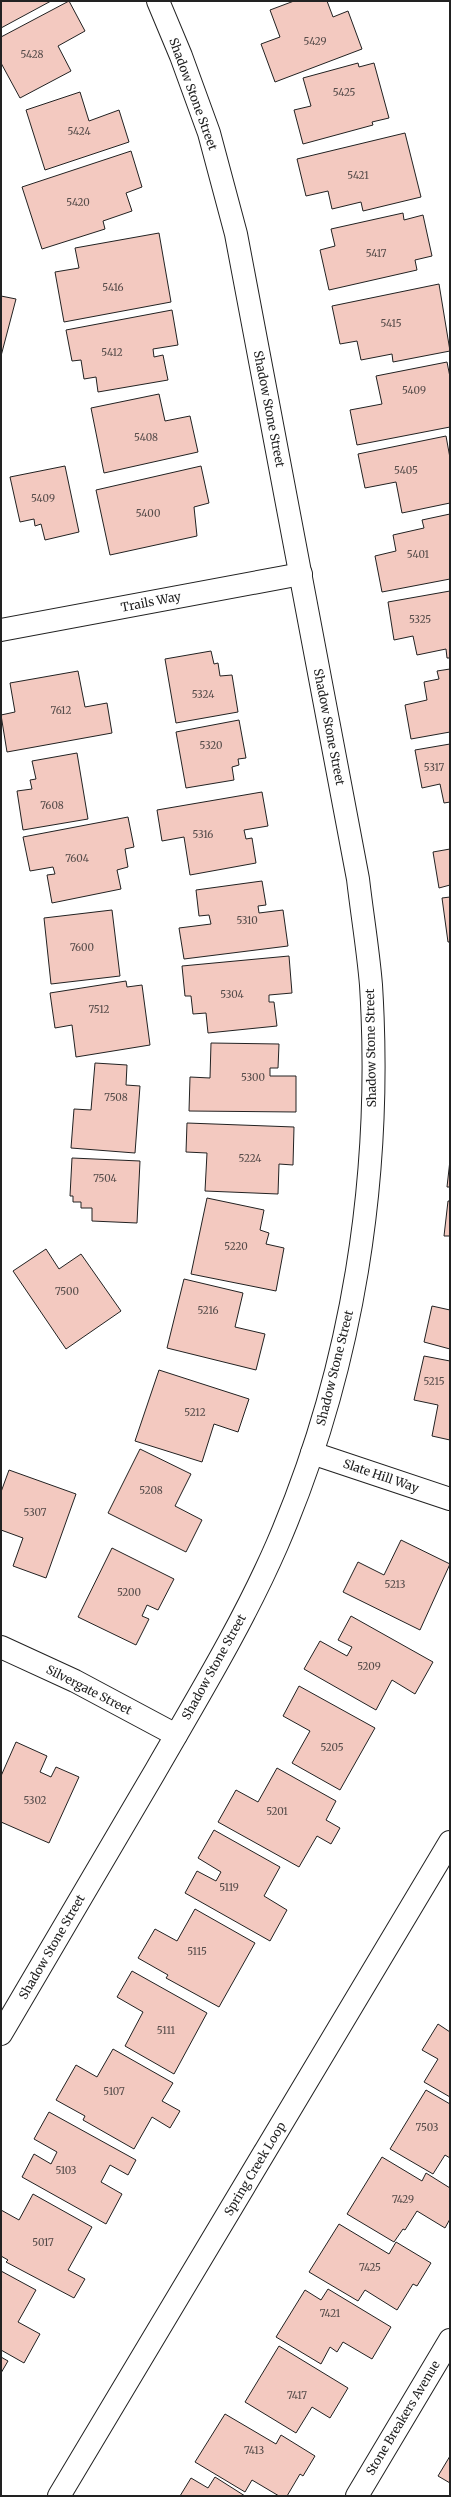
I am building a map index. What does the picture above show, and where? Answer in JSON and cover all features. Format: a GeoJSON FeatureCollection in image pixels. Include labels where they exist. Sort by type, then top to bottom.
{"type":"FeatureCollection","features":[{"type":"Feature","properties":{"kind":"street","name":"Shadow Stone Street"},"geometry":{"type":"LineString","coordinates":[[1,2034],[242,1620],[277,1545],[312,1452],[336,1373],[354,1292],[368,1189],[374,1086],[370,982],[358,879],[236,234],[209,134],[181,56],[158,1]]}},
{"type":"Feature","properties":{"kind":"street","name":"Trails Way"},"geometry":{"type":"LineString","coordinates":[[1,630],[301,574]]}},
{"type":"Feature","properties":{"kind":"street","name":"Slate Hill Way"},"geometry":{"type":"LineString","coordinates":[[312,1452],[450,1499]]}},
{"type":"Feature","properties":{"kind":"street","name":"Silvergate Street"},"geometry":{"type":"LineString","coordinates":[[1,1647],[75,1681],[176,1735]]}},
{"type":"Feature","properties":{"kind":"street","name":"Spring Creek Loop"},"geometry":{"type":"LineString","coordinates":[[59,2496],[450,1842]]}},
{"type":"Feature","properties":{"kind":"street","name":"Stone Breakers Avenue"},"geometry":{"type":"LineString","coordinates":[[357,2496],[450,2340]]}},
{"type":"Feature","properties":{"kind":"building"},"geometry":{"type":"Polygon","coordinates":[[[1,1],[51,1],[1,28],[1,1]]]}},
{"type":"Feature","properties":{"kind":"building"},"geometry":{"type":"Polygon","coordinates":[[[69,1],[85,31],[58,46],[71,71],[20,98],[1,63],[1,37],[69,1]]]}},
{"type":"Feature","properties":{"kind":"building"},"geometry":{"type":"Polygon","coordinates":[[[294,1],[327,1],[333,17],[348,11],[362,49],[275,82],[261,44],[280,37],[270,10],[294,1]]]}},
{"type":"Feature","properties":{"kind":"building"},"geometry":{"type":"Polygon","coordinates":[[[358,63],[359,67],[374,63],[389,118],[372,122],[373,125],[303,144],[294,110],[311,106],[303,78],[358,63]]]}},
{"type":"Feature","properties":{"kind":"building"},"geometry":{"type":"Polygon","coordinates":[[[80,92],[89,121],[119,110],[129,142],[45,170],[26,110],[80,92]]]}},
{"type":"Feature","properties":{"kind":"building"},"geometry":{"type":"Polygon","coordinates":[[[405,133],[421,197],[363,211],[361,202],[332,209],[328,191],[306,196],[297,159],[405,133]]]}},
{"type":"Feature","properties":{"kind":"building"},"geometry":{"type":"Polygon","coordinates":[[[131,151],[142,187],[126,193],[132,211],[103,221],[105,229],[42,249],[22,187],[131,151]]]}},
{"type":"Feature","properties":{"kind":"building"},"geometry":{"type":"Polygon","coordinates":[[[403,213],[404,220],[423,215],[432,256],[415,260],[417,270],[329,290],[320,250],[335,246],[331,229],[403,213]]]}},
{"type":"Feature","properties":{"kind":"building"},"geometry":{"type":"Polygon","coordinates":[[[159,233],[171,302],[64,322],[55,272],[79,268],[75,248],[159,233]]]}},
{"type":"Feature","properties":{"kind":"building"},"geometry":{"type":"Polygon","coordinates":[[[439,284],[450,351],[393,362],[392,354],[361,360],[357,341],[340,344],[332,306],[439,284]]]}},
{"type":"Feature","properties":{"kind":"building"},"geometry":{"type":"Polygon","coordinates":[[[1,296],[16,299],[1,356],[1,296]]]}},
{"type":"Feature","properties":{"kind":"building"},"geometry":{"type":"Polygon","coordinates":[[[172,310],[178,345],[153,349],[154,357],[163,355],[168,380],[98,392],[96,377],[84,379],[81,360],[72,361],[66,330],[172,310]]]}},
{"type":"Feature","properties":{"kind":"building"},"geometry":{"type":"Polygon","coordinates":[[[447,362],[450,377],[450,427],[357,445],[350,410],[382,404],[376,376],[447,362]]]}},
{"type":"Feature","properties":{"kind":"building"},"geometry":{"type":"Polygon","coordinates":[[[159,394],[165,421],[190,416],[198,452],[104,473],[91,408],[159,394]]]}},
{"type":"Feature","properties":{"kind":"building"},"geometry":{"type":"Polygon","coordinates":[[[446,436],[450,458],[450,503],[402,513],[396,482],[365,488],[358,454],[446,436]]]}},
{"type":"Feature","properties":{"kind":"building"},"geometry":{"type":"Polygon","coordinates":[[[65,466],[79,532],[45,540],[41,524],[35,526],[34,519],[20,522],[10,477],[65,466]]]}},
{"type":"Feature","properties":{"kind":"building"},"geometry":{"type":"Polygon","coordinates":[[[201,466],[209,503],[194,507],[197,536],[110,555],[96,490],[201,466]]]}},
{"type":"Feature","properties":{"kind":"building"},"geometry":{"type":"Polygon","coordinates":[[[450,514],[450,579],[382,592],[375,556],[396,551],[393,535],[424,528],[422,520],[450,514]]]}},
{"type":"Feature","properties":{"kind":"building"},"geometry":{"type":"Polygon","coordinates":[[[450,591],[450,658],[447,658],[446,649],[417,655],[413,636],[394,640],[388,602],[450,591]]]}},
{"type":"Feature","properties":{"kind":"building"},"geometry":{"type":"Polygon","coordinates":[[[211,651],[214,664],[218,663],[220,676],[232,675],[238,712],[176,723],[165,659],[211,651]]]}},
{"type":"Feature","properties":{"kind":"building"},"geometry":{"type":"Polygon","coordinates":[[[450,669],[450,732],[411,739],[405,705],[427,700],[424,682],[439,679],[437,671],[450,669]]]}},
{"type":"Feature","properties":{"kind":"building"},"geometry":{"type":"Polygon","coordinates":[[[78,671],[85,707],[107,703],[112,733],[7,752],[1,715],[15,712],[10,683],[78,671]]]}},
{"type":"Feature","properties":{"kind":"building"},"geometry":{"type":"Polygon","coordinates":[[[239,720],[246,758],[238,759],[239,765],[232,767],[234,780],[186,788],[176,732],[239,720]]]}},
{"type":"Feature","properties":{"kind":"building"},"geometry":{"type":"Polygon","coordinates":[[[450,744],[450,802],[444,803],[440,784],[422,788],[415,750],[450,744]]]}},
{"type":"Feature","properties":{"kind":"building"},"geometry":{"type":"Polygon","coordinates":[[[77,753],[88,819],[23,830],[17,791],[32,789],[30,780],[36,779],[32,761],[77,753]]]}},
{"type":"Feature","properties":{"kind":"building"},"geometry":{"type":"Polygon","coordinates":[[[262,792],[268,826],[244,830],[246,839],[252,838],[256,863],[190,875],[184,837],[162,841],[157,810],[262,792]]]}},
{"type":"Feature","properties":{"kind":"building"},"geometry":{"type":"Polygon","coordinates":[[[128,817],[134,847],[125,849],[128,867],[117,870],[121,889],[52,903],[47,875],[55,874],[53,867],[30,871],[23,837],[128,817]]]}},
{"type":"Feature","properties":{"kind":"building"},"geometry":{"type":"Polygon","coordinates":[[[450,849],[450,885],[439,888],[433,852],[450,849]]]}},
{"type":"Feature","properties":{"kind":"building"},"geometry":{"type":"Polygon","coordinates":[[[262,881],[266,905],[258,906],[259,913],[283,910],[288,946],[184,959],[179,928],[211,924],[209,915],[199,916],[196,890],[262,881]]]}},
{"type":"Feature","properties":{"kind":"building"},"geometry":{"type":"Polygon","coordinates":[[[450,897],[450,942],[448,942],[442,898],[450,897]]]}},
{"type":"Feature","properties":{"kind":"building"},"geometry":{"type":"Polygon","coordinates":[[[112,910],[120,976],[51,984],[44,918],[112,910]]]}},
{"type":"Feature","properties":{"kind":"building"},"geometry":{"type":"Polygon","coordinates":[[[289,956],[292,993],[269,995],[269,1002],[274,1002],[277,1026],[208,1033],[206,1013],[193,1014],[191,996],[185,996],[182,966],[289,956]]]}},
{"type":"Feature","properties":{"kind":"building"},"geometry":{"type":"Polygon","coordinates":[[[126,981],[127,987],[142,985],[150,1045],[76,1057],[72,1025],[55,1028],[50,993],[126,981]]]}},
{"type":"Feature","properties":{"kind":"building"},"geometry":{"type":"Polygon","coordinates":[[[211,1043],[279,1044],[278,1068],[270,1068],[270,1076],[296,1076],[296,1112],[189,1111],[190,1077],[210,1078],[211,1043]]]}},
{"type":"Feature","properties":{"kind":"building"},"geometry":{"type":"Polygon","coordinates":[[[95,1063],[127,1065],[126,1085],[140,1086],[135,1153],[71,1148],[74,1109],[91,1110],[95,1063]]]}},
{"type":"Feature","properties":{"kind":"building"},"geometry":{"type":"Polygon","coordinates":[[[187,1123],[294,1127],[293,1165],[279,1164],[278,1194],[205,1191],[207,1153],[186,1152],[187,1123]]]}},
{"type":"Feature","properties":{"kind":"building"},"geometry":{"type":"Polygon","coordinates":[[[72,1158],[140,1161],[137,1223],[92,1221],[92,1208],[81,1208],[81,1202],[73,1202],[73,1196],[70,1196],[72,1158]]]}},
{"type":"Feature","properties":{"kind":"building"},"geometry":{"type":"Polygon","coordinates":[[[450,1160],[450,1187],[447,1187],[450,1160]]]}},
{"type":"Feature","properties":{"kind":"building"},"geometry":{"type":"Polygon","coordinates":[[[207,1198],[264,1210],[260,1230],[269,1233],[266,1244],[284,1248],[276,1291],[191,1274],[207,1198]]]}},
{"type":"Feature","properties":{"kind":"building"},"geometry":{"type":"Polygon","coordinates":[[[448,1201],[450,1201],[450,1236],[444,1236],[448,1201]]]}},
{"type":"Feature","properties":{"kind":"building"},"geometry":{"type":"Polygon","coordinates":[[[46,1249],[59,1269],[81,1254],[121,1311],[66,1349],[13,1271],[46,1249]]]}},
{"type":"Feature","properties":{"kind":"building"},"geometry":{"type":"Polygon","coordinates":[[[184,1279],[243,1293],[235,1327],[265,1334],[256,1370],[167,1348],[184,1279]]]}},
{"type":"Feature","properties":{"kind":"building"},"geometry":{"type":"Polygon","coordinates":[[[432,1306],[450,1310],[450,1349],[424,1342],[432,1306]]]}},
{"type":"Feature","properties":{"kind":"building"},"geometry":{"type":"Polygon","coordinates":[[[424,1356],[450,1361],[450,1440],[432,1436],[438,1405],[414,1400],[424,1356]]]}},
{"type":"Feature","properties":{"kind":"building"},"geometry":{"type":"Polygon","coordinates":[[[159,1370],[249,1399],[238,1432],[214,1424],[202,1462],[135,1441],[159,1370]]]}},
{"type":"Feature","properties":{"kind":"building"},"geometry":{"type":"Polygon","coordinates":[[[140,1449],[191,1474],[175,1506],[202,1520],[186,1552],[108,1513],[140,1449]]]}},
{"type":"Feature","properties":{"kind":"building"},"geometry":{"type":"Polygon","coordinates":[[[9,1470],[76,1494],[46,1578],[13,1566],[23,1538],[1,1530],[1,1492],[9,1470]]]}},
{"type":"Feature","properties":{"kind":"building"},"geometry":{"type":"Polygon","coordinates":[[[401,1540],[450,1564],[420,1630],[343,1592],[358,1562],[384,1575],[401,1540]]]}},
{"type":"Feature","properties":{"kind":"building"},"geometry":{"type":"Polygon","coordinates":[[[112,1548],[174,1579],[158,1610],[147,1605],[142,1616],[149,1619],[136,1645],[78,1617],[112,1548]]]}},
{"type":"Feature","properties":{"kind":"building"},"geometry":{"type":"Polygon","coordinates":[[[351,1616],[433,1662],[415,1694],[392,1680],[376,1710],[304,1669],[320,1641],[347,1656],[352,1647],[338,1640],[351,1616]]]}},
{"type":"Feature","properties":{"kind":"building"},"geometry":{"type":"Polygon","coordinates":[[[299,1686],[375,1728],[340,1790],[292,1763],[310,1731],[283,1716],[299,1686]]]}},
{"type":"Feature","properties":{"kind":"building"},"geometry":{"type":"Polygon","coordinates":[[[16,1742],[47,1756],[40,1772],[51,1777],[56,1767],[79,1777],[49,1843],[1,1822],[1,1776],[16,1742]]]}},
{"type":"Feature","properties":{"kind":"building"},"geometry":{"type":"Polygon","coordinates":[[[277,1768],[336,1801],[326,1820],[340,1828],[331,1844],[317,1836],[299,1867],[218,1822],[236,1790],[258,1802],[277,1768]]]}},
{"type":"Feature","properties":{"kind":"building"},"geometry":{"type":"Polygon","coordinates":[[[214,1830],[280,1867],[264,1896],[287,1910],[270,1941],[185,1893],[197,1871],[216,1881],[221,1872],[198,1858],[214,1830]]]}},
{"type":"Feature","properties":{"kind":"building"},"geometry":{"type":"Polygon","coordinates":[[[195,1909],[255,1943],[219,2007],[166,1978],[168,1975],[138,1958],[155,1929],[177,1941],[195,1909]]]}},
{"type":"Feature","properties":{"kind":"building"},"geometry":{"type":"Polygon","coordinates":[[[132,1971],[207,2013],[174,2074],[125,2046],[143,2012],[117,1997],[132,1971]]]}},
{"type":"Feature","properties":{"kind":"building"},"geometry":{"type":"Polygon","coordinates":[[[438,2024],[450,2032],[450,2097],[424,2082],[438,2059],[422,2050],[438,2024]]]}},
{"type":"Feature","properties":{"kind":"building"},"geometry":{"type":"Polygon","coordinates":[[[113,2049],[173,2083],[162,2101],[180,2111],[170,2128],[152,2117],[134,2149],[83,2120],[85,2116],[56,2100],[76,2065],[97,2077],[113,2049]]]}},
{"type":"Feature","properties":{"kind":"building"},"geometry":{"type":"Polygon","coordinates":[[[426,2090],[450,2104],[450,2158],[445,2155],[433,2174],[390,2149],[426,2090]]]}},
{"type":"Feature","properties":{"kind":"building"},"geometry":{"type":"Polygon","coordinates":[[[49,2112],[136,2160],[128,2175],[110,2165],[101,2182],[122,2194],[106,2224],[22,2177],[34,2154],[51,2164],[57,2152],[34,2139],[49,2112]]]}},
{"type":"Feature","properties":{"kind":"building"},"geometry":{"type":"Polygon","coordinates":[[[382,2157],[422,2181],[426,2173],[450,2188],[450,2219],[445,2228],[417,2211],[405,2230],[403,2229],[394,2242],[347,2214],[382,2157]]]}},
{"type":"Feature","properties":{"kind":"building"},"geometry":{"type":"Polygon","coordinates":[[[33,2194],[92,2227],[68,2270],[85,2279],[74,2298],[6,2262],[8,2260],[1,2256],[1,2210],[19,2220],[33,2194]]]}},
{"type":"Feature","properties":{"kind":"building"},"geometry":{"type":"Polygon","coordinates":[[[339,2224],[389,2254],[396,2242],[431,2263],[417,2286],[413,2284],[397,2310],[365,2290],[358,2301],[309,2272],[339,2224]]]}},
{"type":"Feature","properties":{"kind":"building"},"geometry":{"type":"Polygon","coordinates":[[[1,2271],[36,2290],[18,2322],[40,2334],[24,2363],[1,2350],[1,2271]]]}},
{"type":"Feature","properties":{"kind":"building"},"geometry":{"type":"Polygon","coordinates":[[[328,2289],[391,2327],[372,2359],[343,2342],[337,2352],[330,2347],[321,2364],[276,2337],[305,2290],[321,2300],[328,2289]]]}},
{"type":"Feature","properties":{"kind":"building"},"geometry":{"type":"Polygon","coordinates":[[[279,2346],[348,2388],[330,2418],[312,2407],[296,2433],[245,2402],[279,2346]]]}},
{"type":"Feature","properties":{"kind":"building"},"geometry":{"type":"Polygon","coordinates":[[[1,2357],[8,2361],[1,2373],[1,2357]]]}},
{"type":"Feature","properties":{"kind":"building"},"geometry":{"type":"Polygon","coordinates":[[[225,2414],[276,2444],[281,2435],[315,2456],[303,2476],[300,2474],[287,2496],[279,2496],[252,2480],[245,2492],[195,2462],[225,2414]]]}},
{"type":"Feature","properties":{"kind":"building"},"geometry":{"type":"Polygon","coordinates":[[[450,2456],[450,2483],[438,2476],[450,2456]]]}},
{"type":"Feature","properties":{"kind":"building"},"geometry":{"type":"Polygon","coordinates":[[[215,2477],[245,2496],[180,2496],[191,2478],[208,2488],[215,2477]]]}}]}
